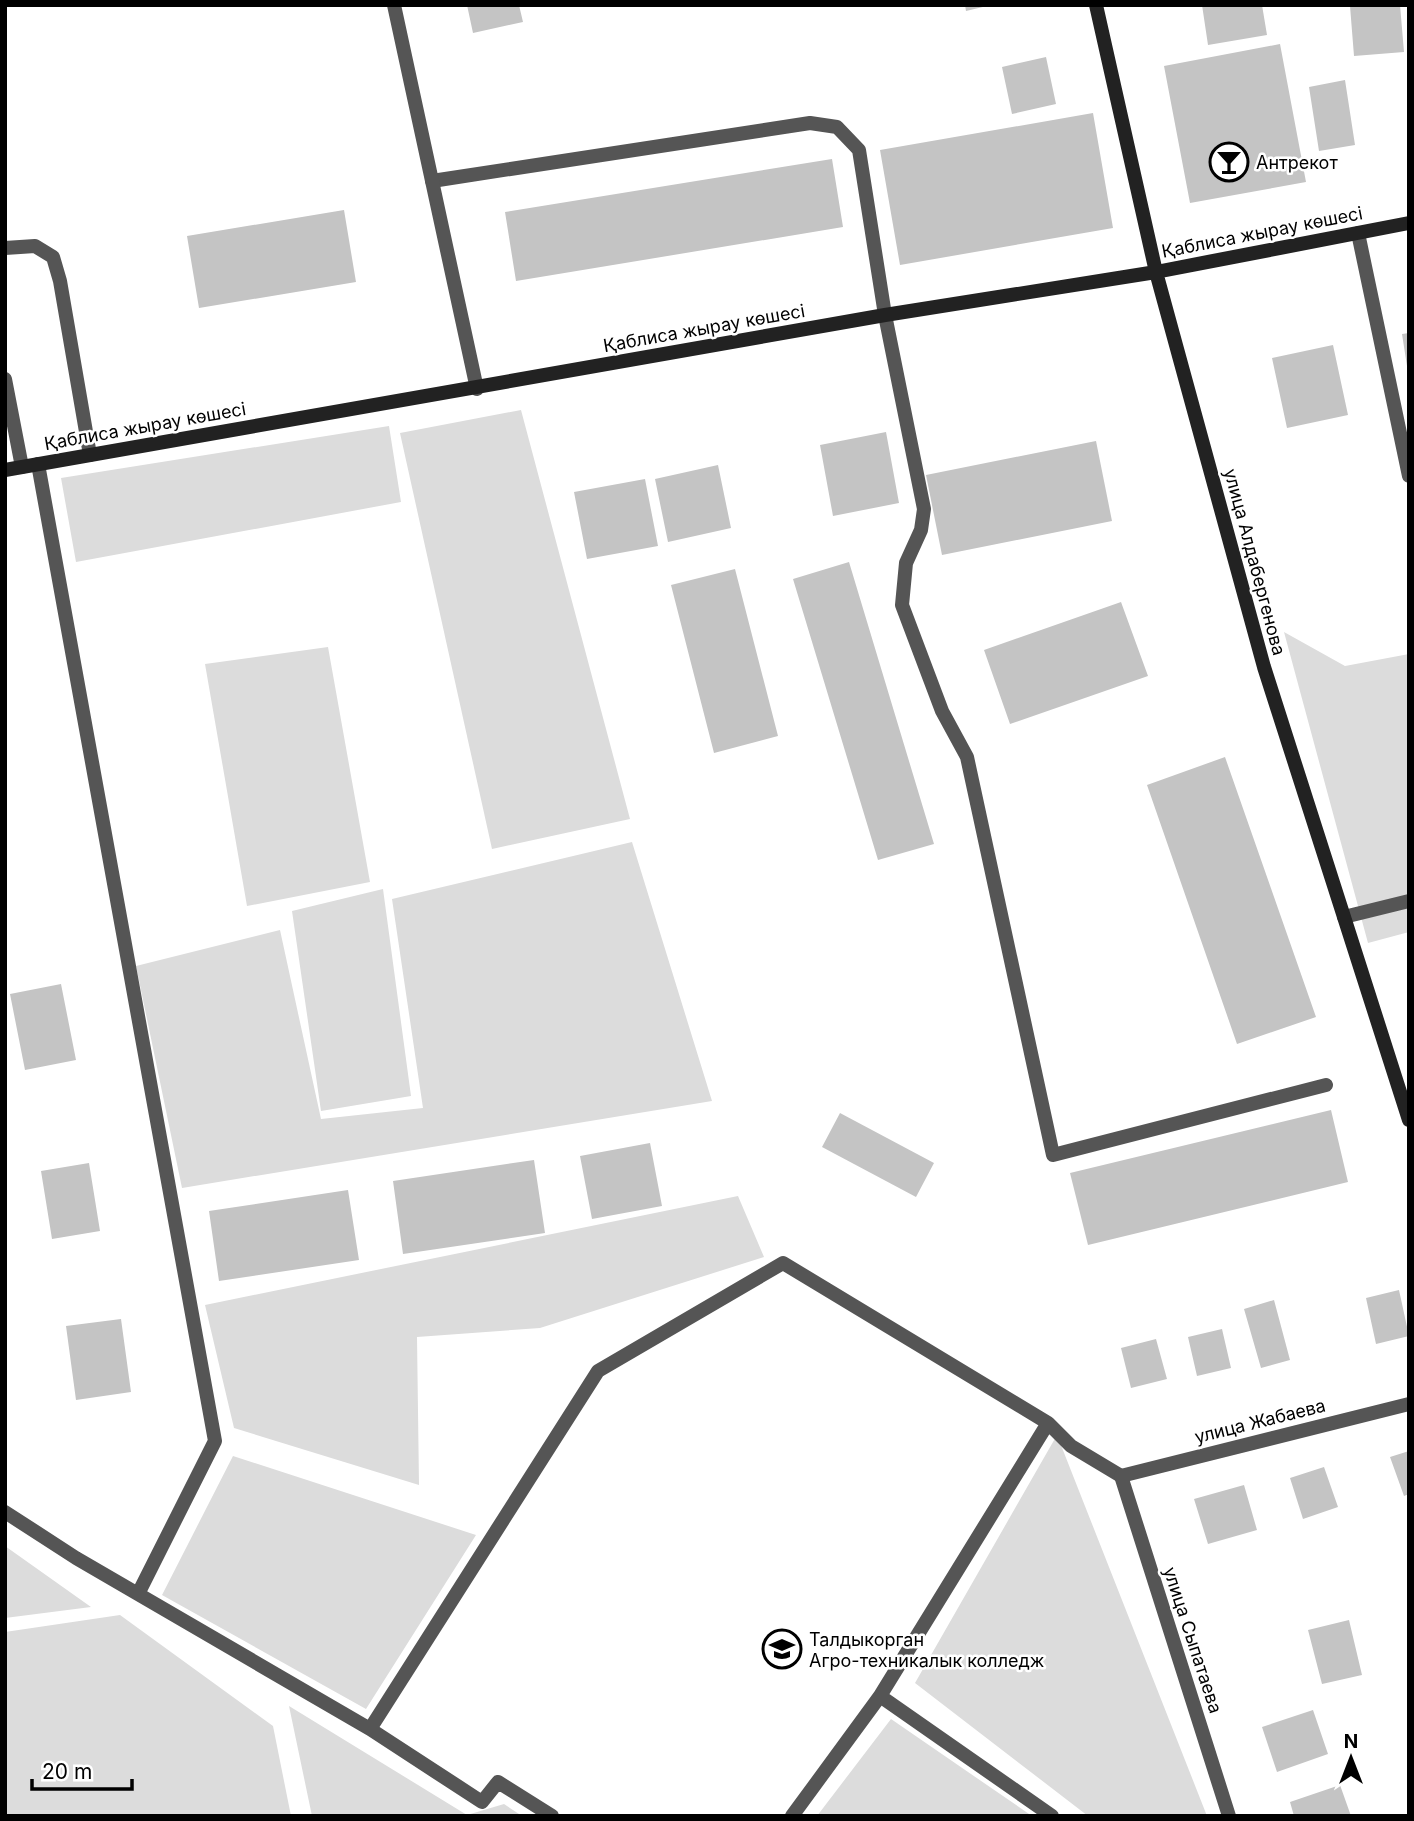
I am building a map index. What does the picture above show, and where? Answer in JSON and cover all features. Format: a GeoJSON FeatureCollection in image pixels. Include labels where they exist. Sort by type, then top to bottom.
{"type":"FeatureCollection","features":[{"type":"Feature","properties":{"kind":"street"},"geometry":{"type":"LineString","coordinates":[[394,5],[477,389]]}},
{"type":"Feature","properties":{"kind":"street","name":"улица Алдабергенова"},"geometry":{"type":"LineString","coordinates":[[1096,5],[1156,272],[1264,667],[1409,1120]]}},
{"type":"Feature","properties":{"kind":"street"},"geometry":{"type":"LineString","coordinates":[[432,181],[810,123],[837,127],[859,150],[886,316],[924,509],[921,530],[906,563],[902,605],[942,711],[967,757],[1052,1155],[1326,1085]]}},
{"type":"Feature","properties":{"kind":"street","name":"Қаблиса жырау көшесі"},"geometry":{"type":"LineString","coordinates":[[5,470],[886,316],[1156,272],[1409,223]]}},
{"type":"Feature","properties":{"kind":"street"},"geometry":{"type":"LineString","coordinates":[[1358,233],[1409,476]]}},
{"type":"Feature","properties":{"kind":"street"},"geometry":{"type":"LineString","coordinates":[[5,248],[35,246],[53,257],[60,281],[90,455]]}},
{"type":"Feature","properties":{"kind":"street"},"geometry":{"type":"LineString","coordinates":[[5,379],[22,467]]}},
{"type":"Feature","properties":{"kind":"street"},"geometry":{"type":"LineString","coordinates":[[38,464],[215,1441],[138,1594]]}},
{"type":"Feature","properties":{"kind":"street"},"geometry":{"type":"LineString","coordinates":[[1344,917],[1409,901]]}},
{"type":"Feature","properties":{"kind":"street"},"geometry":{"type":"LineString","coordinates":[[370,1729],[598,1371],[783,1263],[1048,1423],[1071,1446],[1121,1476]]}},
{"type":"Feature","properties":{"kind":"street","name":"улица Жабаева"},"geometry":{"type":"LineString","coordinates":[[1121,1476],[1409,1404]]}},
{"type":"Feature","properties":{"kind":"street"},"geometry":{"type":"LineString","coordinates":[[792,1816],[880,1696],[1048,1423]]}},
{"type":"Feature","properties":{"kind":"street","name":"улица Сыпатаева"},"geometry":{"type":"LineString","coordinates":[[1121,1476],[1229,1816]]}},
{"type":"Feature","properties":{"kind":"street"},"geometry":{"type":"LineString","coordinates":[[5,1511],[138,1594],[370,1729],[482,1802],[498,1782],[552,1816]]}},
{"type":"Feature","properties":{"kind":"street"},"geometry":{"type":"LineString","coordinates":[[880,1696],[1052,1816]]}},
{"type":"Feature","properties":{"kind":"shaded area"},"geometry":{"type":"Polygon","coordinates":[[[521,410],[630,819],[492,849],[400,433],[521,410]]]}},
{"type":"Feature","properties":{"kind":"shaded area"},"geometry":{"type":"Polygon","coordinates":[[[389,426],[401,502],[76,562],[61,478],[389,426]]]}},
{"type":"Feature","properties":{"kind":"shaded area"},"geometry":{"type":"Polygon","coordinates":[[[1284,632],[1345,666],[1409,654],[1409,932],[1368,943],[1284,632]]]}},
{"type":"Feature","properties":{"kind":"shaded area"},"geometry":{"type":"Polygon","coordinates":[[[328,647],[370,882],[247,906],[205,664],[328,647]]]}},
{"type":"Feature","properties":{"kind":"shaded area"},"geometry":{"type":"Polygon","coordinates":[[[632,842],[712,1101],[182,1188],[136,966],[280,930],[321,1119],[423,1108],[392,899],[632,842]]]}},
{"type":"Feature","properties":{"kind":"shaded area"},"geometry":{"type":"Polygon","coordinates":[[[383,889],[411,1096],[321,1111],[292,911],[383,889]]]}},
{"type":"Feature","properties":{"kind":"shaded area"},"geometry":{"type":"Polygon","coordinates":[[[738,1196],[764,1257],[540,1328],[417,1337],[419,1485],[234,1428],[205,1305],[738,1196]]]}},
{"type":"Feature","properties":{"kind":"shaded area"},"geometry":{"type":"Polygon","coordinates":[[[1057,1435],[1207,1816],[1088,1816],[915,1683],[1057,1435]]]}},
{"type":"Feature","properties":{"kind":"shaded area"},"geometry":{"type":"Polygon","coordinates":[[[233,1456],[476,1535],[366,1709],[162,1595],[233,1456]]]}},
{"type":"Feature","properties":{"kind":"shaded area"},"geometry":{"type":"Polygon","coordinates":[[[5,1546],[91,1607],[5,1618],[5,1546]]]}},
{"type":"Feature","properties":{"kind":"shaded area"},"geometry":{"type":"Polygon","coordinates":[[[120,1615],[273,1726],[291,1816],[5,1816],[5,1632],[120,1615]]]}},
{"type":"Feature","properties":{"kind":"shaded area"},"geometry":{"type":"Polygon","coordinates":[[[289,1706],[467,1815],[504,1804],[522,1816],[312,1816],[289,1706]]]}},
{"type":"Feature","properties":{"kind":"shaded area"},"geometry":{"type":"Polygon","coordinates":[[[891,1719],[1032,1816],[817,1816],[891,1719]]]}},
{"type":"Feature","properties":{"kind":"building"},"geometry":{"type":"Polygon","coordinates":[[[467,5],[519,5],[523,22],[473,33],[467,5]]]}},
{"type":"Feature","properties":{"kind":"building"},"geometry":{"type":"Polygon","coordinates":[[[965,5],[987,5],[987,6],[966,11],[965,5]]]}},
{"type":"Feature","properties":{"kind":"building"},"geometry":{"type":"Polygon","coordinates":[[[1202,5],[1262,5],[1267,35],[1208,45],[1202,5]]]}},
{"type":"Feature","properties":{"kind":"building"},"geometry":{"type":"Polygon","coordinates":[[[1400,5],[1404,52],[1354,56],[1350,6],[1400,5]]]}},
{"type":"Feature","properties":{"kind":"building"},"geometry":{"type":"Polygon","coordinates":[[[1280,44],[1306,182],[1190,203],[1164,66],[1280,44]]]}},
{"type":"Feature","properties":{"kind":"building"},"geometry":{"type":"Polygon","coordinates":[[[1046,57],[1056,104],[1012,114],[1002,67],[1046,57]]]}},
{"type":"Feature","properties":{"kind":"building"},"geometry":{"type":"Polygon","coordinates":[[[1345,80],[1355,145],[1319,151],[1309,87],[1345,80]]]}},
{"type":"Feature","properties":{"kind":"building"},"geometry":{"type":"Polygon","coordinates":[[[1093,113],[1113,228],[900,265],[880,150],[1093,113]]]}},
{"type":"Feature","properties":{"kind":"building"},"geometry":{"type":"Polygon","coordinates":[[[832,159],[843,227],[516,281],[505,212],[832,159]]]}},
{"type":"Feature","properties":{"kind":"building"},"geometry":{"type":"Polygon","coordinates":[[[344,210],[356,282],[199,308],[187,236],[344,210]]]}},
{"type":"Feature","properties":{"kind":"building"},"geometry":{"type":"Polygon","coordinates":[[[1409,333],[1409,366],[1407,366],[1402,334],[1409,333]]]}},
{"type":"Feature","properties":{"kind":"building"},"geometry":{"type":"Polygon","coordinates":[[[1333,345],[1348,415],[1287,428],[1272,358],[1333,345]]]}},
{"type":"Feature","properties":{"kind":"building"},"geometry":{"type":"Polygon","coordinates":[[[886,432],[899,503],[833,516],[820,445],[886,432]]]}},
{"type":"Feature","properties":{"kind":"building"},"geometry":{"type":"Polygon","coordinates":[[[1096,441],[1112,521],[942,555],[926,475],[1096,441]]]}},
{"type":"Feature","properties":{"kind":"building"},"geometry":{"type":"Polygon","coordinates":[[[718,465],[731,528],[668,542],[655,479],[718,465]]]}},
{"type":"Feature","properties":{"kind":"building"},"geometry":{"type":"Polygon","coordinates":[[[645,479],[658,546],[587,559],[574,492],[645,479]]]}},
{"type":"Feature","properties":{"kind":"building"},"geometry":{"type":"Polygon","coordinates":[[[849,562],[934,844],[878,860],[793,579],[849,562]]]}},
{"type":"Feature","properties":{"kind":"building"},"geometry":{"type":"Polygon","coordinates":[[[735,569],[778,736],[714,753],[671,585],[735,569]]]}},
{"type":"Feature","properties":{"kind":"building"},"geometry":{"type":"Polygon","coordinates":[[[1121,602],[1148,676],[1010,724],[984,650],[1121,602]]]}},
{"type":"Feature","properties":{"kind":"building"},"geometry":{"type":"Polygon","coordinates":[[[1225,757],[1316,1017],[1237,1044],[1147,785],[1225,757]]]}},
{"type":"Feature","properties":{"kind":"building"},"geometry":{"type":"Polygon","coordinates":[[[61,984],[76,1060],[25,1070],[10,994],[61,984]]]}},
{"type":"Feature","properties":{"kind":"building"},"geometry":{"type":"Polygon","coordinates":[[[1331,1110],[1348,1182],[1088,1245],[1070,1173],[1331,1110]]]}},
{"type":"Feature","properties":{"kind":"building"},"geometry":{"type":"Polygon","coordinates":[[[840,1113],[934,1163],[916,1197],[822,1147],[840,1113]]]}},
{"type":"Feature","properties":{"kind":"building"},"geometry":{"type":"Polygon","coordinates":[[[650,1143],[662,1206],[592,1219],[580,1156],[650,1143]]]}},
{"type":"Feature","properties":{"kind":"building"},"geometry":{"type":"Polygon","coordinates":[[[534,1160],[545,1233],[403,1254],[393,1181],[534,1160]]]}},
{"type":"Feature","properties":{"kind":"building"},"geometry":{"type":"Polygon","coordinates":[[[89,1163],[100,1231],[52,1239],[41,1171],[89,1163]]]}},
{"type":"Feature","properties":{"kind":"building"},"geometry":{"type":"Polygon","coordinates":[[[348,1190],[359,1260],[219,1281],[209,1211],[348,1190]]]}},
{"type":"Feature","properties":{"kind":"building"},"geometry":{"type":"Polygon","coordinates":[[[1399,1290],[1409,1336],[1376,1344],[1366,1298],[1399,1290]]]}},
{"type":"Feature","properties":{"kind":"building"},"geometry":{"type":"Polygon","coordinates":[[[1274,1300],[1290,1360],[1261,1368],[1244,1309],[1274,1300]]]}},
{"type":"Feature","properties":{"kind":"building"},"geometry":{"type":"Polygon","coordinates":[[[121,1319],[131,1392],[76,1400],[66,1326],[121,1319]]]}},
{"type":"Feature","properties":{"kind":"building"},"geometry":{"type":"Polygon","coordinates":[[[1222,1329],[1231,1368],[1197,1376],[1188,1337],[1222,1329]]]}},
{"type":"Feature","properties":{"kind":"building"},"geometry":{"type":"Polygon","coordinates":[[[1156,1339],[1167,1379],[1131,1388],[1121,1348],[1156,1339]]]}},
{"type":"Feature","properties":{"kind":"building"},"geometry":{"type":"Polygon","coordinates":[[[1409,1451],[1409,1494],[1404,1496],[1390,1457],[1409,1451]]]}},
{"type":"Feature","properties":{"kind":"building"},"geometry":{"type":"Polygon","coordinates":[[[1324,1467],[1338,1507],[1303,1519],[1290,1478],[1324,1467]]]}},
{"type":"Feature","properties":{"kind":"building"},"geometry":{"type":"Polygon","coordinates":[[[1244,1485],[1257,1530],[1208,1544],[1194,1499],[1244,1485]]]}},
{"type":"Feature","properties":{"kind":"building"},"geometry":{"type":"Polygon","coordinates":[[[1349,1620],[1362,1675],[1322,1684],[1308,1630],[1349,1620]]]}},
{"type":"Feature","properties":{"kind":"building"},"geometry":{"type":"Polygon","coordinates":[[[1313,1710],[1328,1754],[1277,1772],[1262,1727],[1313,1710]]]}},
{"type":"Feature","properties":{"kind":"building"},"geometry":{"type":"Polygon","coordinates":[[[1340,1785],[1351,1816],[1294,1816],[1290,1802],[1340,1785]]]}},
{"type":"Feature","properties":{"kind":"place","name":"Антрекот"},"geometry":{"type":"Point","coordinates":[1229,162]}},
{"type":"Feature","properties":{"kind":"place","name":"Талдыкорган Агро-техникалык колледж"},"geometry":{"type":"Point","coordinates":[782,1649]}}]}
